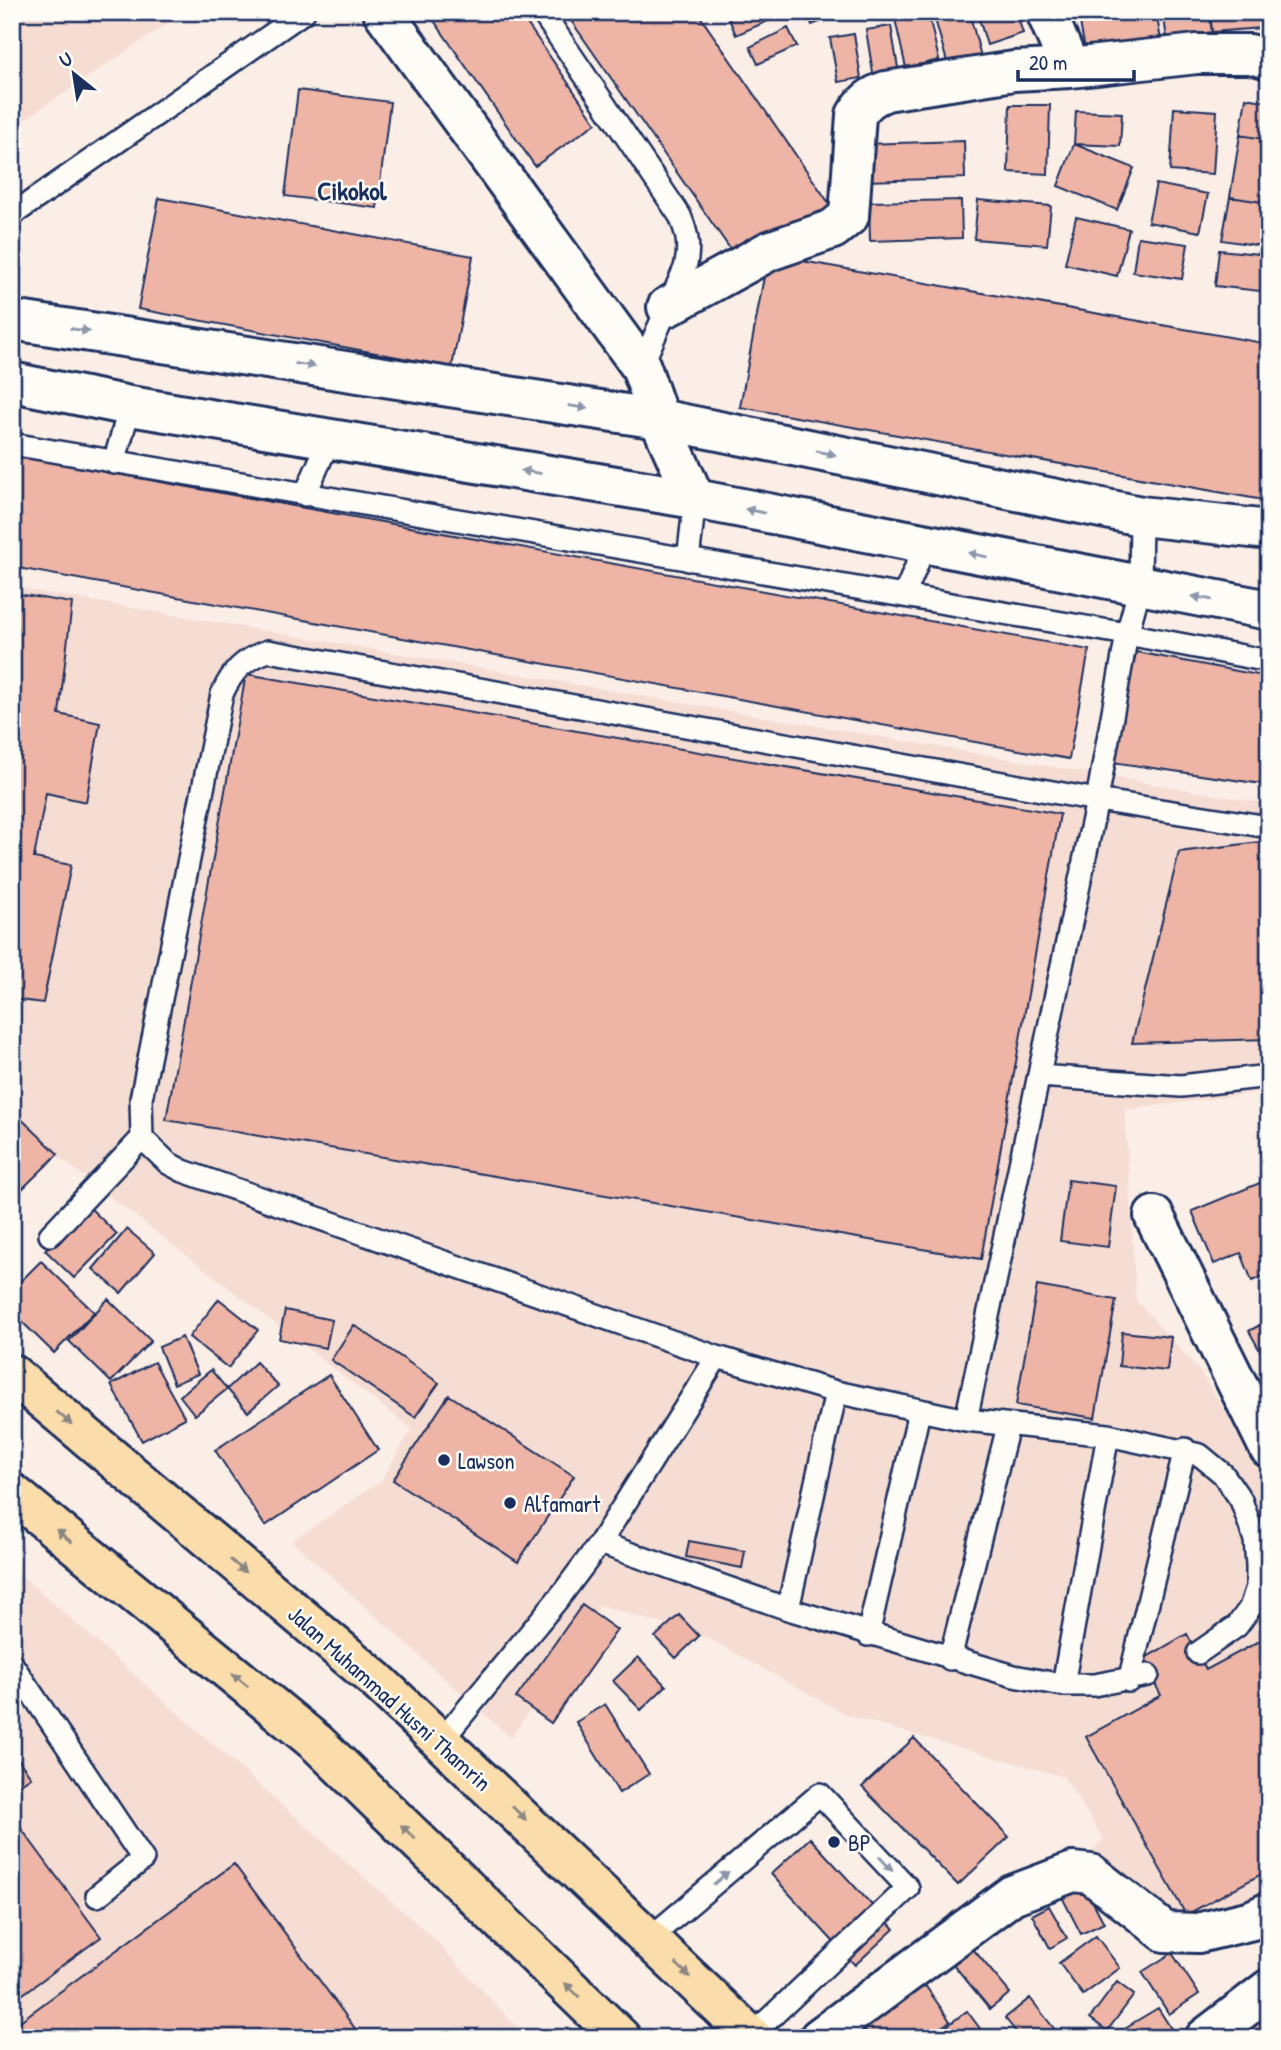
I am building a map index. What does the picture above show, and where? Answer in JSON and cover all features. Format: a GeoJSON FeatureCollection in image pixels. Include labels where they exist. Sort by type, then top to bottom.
{"type":"FeatureCollection","features":[{"type":"Feature","properties":{"kind":"main road","name":"Jalan Muhammad Husni Thamrin"},"geometry":{"type":"LineString","coordinates":[[12,1374],[376,1680],[752,2037]]}},
{"type":"Feature","properties":{"kind":"main road"},"geometry":{"type":"LineString","coordinates":[[12,1493],[317,1743],[621,2038]]}},
{"type":"Feature","properties":{"kind":"street"},"geometry":{"type":"LineString","coordinates":[[383,12],[641,367],[659,419],[695,499]]}},
{"type":"Feature","properties":{"kind":"street"},"geometry":{"type":"LineString","coordinates":[[1046,12],[1070,68]]}},
{"type":"Feature","properties":{"kind":"street"},"geometry":{"type":"LineString","coordinates":[[667,307],[769,251],[833,229],[849,216],[856,115],[863,103],[886,91],[1014,71],[1070,68],[1197,54],[1250,54],[1269,59]]}},
{"type":"Feature","properties":{"kind":"street"},"geometry":{"type":"LineString","coordinates":[[12,320],[659,419],[1141,516],[1269,530]]}},
{"type":"Feature","properties":{"kind":"street"},"geometry":{"type":"LineString","coordinates":[[12,382],[131,406],[695,499],[1269,610]]}},
{"type":"Feature","properties":{"kind":"street"},"geometry":{"type":"LineString","coordinates":[[1154,1216],[1269,1448]]}},
{"type":"Feature","properties":{"kind":"street"},"geometry":{"type":"LineString","coordinates":[[819,2038],[1012,1895],[1073,1872],[1091,1874],[1165,1932],[1198,1933],[1252,1920],[1269,1912]]}},
{"type":"Feature","properties":{"kind":"street"},"geometry":{"type":"LineString","coordinates":[[1205,2038],[1269,1989]]}},
{"type":"Feature","properties":{"kind":"lane"},"geometry":{"type":"LineString","coordinates":[[12,215],[304,12]]}},
{"type":"Feature","properties":{"kind":"lane"},"geometry":{"type":"LineString","coordinates":[[542,12],[680,216],[688,234],[689,252],[685,268],[641,367]]}},
{"type":"Feature","properties":{"kind":"lane"},"geometry":{"type":"LineString","coordinates":[[114,463],[131,406]]}},
{"type":"Feature","properties":{"kind":"lane"},"geometry":{"type":"LineString","coordinates":[[305,495],[330,438]]}},
{"type":"Feature","properties":{"kind":"lane"},"geometry":{"type":"LineString","coordinates":[[12,444],[1127,634],[1269,661]]}},
{"type":"Feature","properties":{"kind":"lane"},"geometry":{"type":"LineString","coordinates":[[688,560],[695,499]]}},
{"type":"Feature","properties":{"kind":"lane"},"geometry":{"type":"LineString","coordinates":[[966,1420],[1097,800],[1127,634],[1140,587],[1141,516]]}},
{"type":"Feature","properties":{"kind":"lane"},"geometry":{"type":"LineString","coordinates":[[904,596],[925,545]]}},
{"type":"Feature","properties":{"kind":"lane"},"geometry":{"type":"LineString","coordinates":[[51,1235],[142,1138],[141,1099],[222,694],[232,674],[246,659],[268,651],[1097,800],[1269,827]]}},
{"type":"Feature","properties":{"kind":"lane"},"geometry":{"type":"LineString","coordinates":[[1039,1076],[1181,1086],[1269,1076]]}},
{"type":"Feature","properties":{"kind":"lane"},"geometry":{"type":"LineString","coordinates":[[142,1138],[168,1163],[183,1171],[717,1357],[836,1392],[919,1412],[1008,1426],[1108,1435],[1185,1449],[1212,1463],[1233,1487],[1248,1515],[1255,1540],[1257,1565],[1257,1587],[1250,1608],[1237,1626],[1198,1653]]}},
{"type":"Feature","properties":{"kind":"lane"},"geometry":{"type":"LineString","coordinates":[[442,1740],[562,1594],[600,1543],[717,1357]]}},
{"type":"Feature","properties":{"kind":"lane"},"geometry":{"type":"LineString","coordinates":[[788,1609],[836,1392]]}},
{"type":"Feature","properties":{"kind":"lane"},"geometry":{"type":"LineString","coordinates":[[868,1634],[919,1412]]}},
{"type":"Feature","properties":{"kind":"lane"},"geometry":{"type":"LineString","coordinates":[[950,1659],[1008,1426]]}},
{"type":"Feature","properties":{"kind":"lane"},"geometry":{"type":"LineString","coordinates":[[1063,1685],[1108,1435]]}},
{"type":"Feature","properties":{"kind":"lane"},"geometry":{"type":"LineString","coordinates":[[600,1543],[788,1609],[950,1659],[1063,1685],[1139,1678],[1185,1449]]}},
{"type":"Feature","properties":{"kind":"lane"},"geometry":{"type":"LineString","coordinates":[[12,1664],[143,1859],[97,1896]]}},
{"type":"Feature","properties":{"kind":"lane"},"geometry":{"type":"LineString","coordinates":[[650,1938],[820,1794],[908,1888],[752,2037]]}},
{"type":"Feature","properties":{"kind":"shaded area"},"geometry":{"type":"Polygon","coordinates":[[[12,12],[185,12],[12,128],[12,12]]]}},
{"type":"Feature","properties":{"kind":"shaded area"},"geometry":{"type":"Polygon","coordinates":[[[12,587],[1269,804],[1269,1091],[1125,1110],[1136,1300],[1201,1373],[1269,1481],[1269,1896],[1232,1912],[1175,1915],[1087,1857],[1104,1839],[1064,1777],[849,1716],[708,1638],[600,1605],[511,1738],[292,1541],[381,1481],[412,1429],[12,1121],[12,587]]]}},
{"type":"Feature","properties":{"kind":"shaded area"},"geometry":{"type":"Polygon","coordinates":[[[12,1567],[432,1937],[527,2038],[12,2038],[12,1567]]]}},
{"type":"Feature","properties":{"kind":"building"},"geometry":{"type":"Polygon","coordinates":[[[428,12],[519,12],[596,123],[535,166],[428,12]]]}},
{"type":"Feature","properties":{"kind":"building"},"geometry":{"type":"Polygon","coordinates":[[[565,12],[697,12],[831,206],[740,263],[565,12]]]}},
{"type":"Feature","properties":{"kind":"building"},"geometry":{"type":"Polygon","coordinates":[[[726,12],[775,12],[777,17],[736,35],[726,12]]]}},
{"type":"Feature","properties":{"kind":"building"},"geometry":{"type":"Polygon","coordinates":[[[807,12],[845,12],[812,25],[807,12]]]}},
{"type":"Feature","properties":{"kind":"building"},"geometry":{"type":"Polygon","coordinates":[[[928,12],[939,60],[906,68],[895,19],[928,12]]]}},
{"type":"Feature","properties":{"kind":"building"},"geometry":{"type":"Polygon","coordinates":[[[933,12],[969,12],[982,60],[949,69],[933,12]]]}},
{"type":"Feature","properties":{"kind":"building"},"geometry":{"type":"Polygon","coordinates":[[[977,12],[1016,12],[1023,33],[987,45],[977,12]]]}},
{"type":"Feature","properties":{"kind":"building"},"geometry":{"type":"Polygon","coordinates":[[[1078,12],[1156,12],[1161,40],[1086,55],[1078,12]]]}},
{"type":"Feature","properties":{"kind":"building"},"geometry":{"type":"Polygon","coordinates":[[[1163,12],[1209,12],[1212,32],[1167,39],[1163,12]]]}},
{"type":"Feature","properties":{"kind":"building"},"geometry":{"type":"Polygon","coordinates":[[[1210,12],[1260,12],[1261,28],[1212,32],[1210,12]]]}},
{"type":"Feature","properties":{"kind":"building"},"geometry":{"type":"Polygon","coordinates":[[[891,26],[899,74],[874,79],[866,30],[891,26]]]}},
{"type":"Feature","properties":{"kind":"building"},"geometry":{"type":"Polygon","coordinates":[[[788,28],[797,46],[758,64],[750,47],[788,28]]]}},
{"type":"Feature","properties":{"kind":"building"},"geometry":{"type":"Polygon","coordinates":[[[854,34],[861,78],[838,82],[830,38],[854,34]]]}},
{"type":"Feature","properties":{"kind":"building"},"geometry":{"type":"Polygon","coordinates":[[[298,90],[390,102],[377,208],[285,196],[298,90]]]}},
{"type":"Feature","properties":{"kind":"building"},"geometry":{"type":"Polygon","coordinates":[[[1246,98],[1269,102],[1269,140],[1240,135],[1246,98]]]}},
{"type":"Feature","properties":{"kind":"building"},"geometry":{"type":"Polygon","coordinates":[[[1010,105],[1050,105],[1048,174],[1008,172],[1010,105]]]}},
{"type":"Feature","properties":{"kind":"building"},"geometry":{"type":"Polygon","coordinates":[[[1174,108],[1217,111],[1213,174],[1170,171],[1174,108]]]}},
{"type":"Feature","properties":{"kind":"building"},"geometry":{"type":"Polygon","coordinates":[[[1076,111],[1122,113],[1120,146],[1074,144],[1076,111]]]}},
{"type":"Feature","properties":{"kind":"building"},"geometry":{"type":"Polygon","coordinates":[[[1240,135],[1269,140],[1269,203],[1230,197],[1240,135]]]}},
{"type":"Feature","properties":{"kind":"building"},"geometry":{"type":"Polygon","coordinates":[[[964,141],[965,178],[865,181],[863,144],[964,141]]]}},
{"type":"Feature","properties":{"kind":"building"},"geometry":{"type":"Polygon","coordinates":[[[1074,144],[1134,168],[1117,210],[1058,186],[1074,144]]]}},
{"type":"Feature","properties":{"kind":"building"},"geometry":{"type":"Polygon","coordinates":[[[1156,184],[1208,194],[1200,232],[1148,222],[1156,184]]]}},
{"type":"Feature","properties":{"kind":"building"},"geometry":{"type":"Polygon","coordinates":[[[1230,197],[1269,203],[1269,247],[1222,240],[1230,197]]]}},
{"type":"Feature","properties":{"kind":"building"},"geometry":{"type":"Polygon","coordinates":[[[159,198],[473,256],[452,367],[138,309],[159,198]]]}},
{"type":"Feature","properties":{"kind":"building"},"geometry":{"type":"Polygon","coordinates":[[[961,200],[962,238],[870,241],[869,202],[961,200]]]}},
{"type":"Feature","properties":{"kind":"building"},"geometry":{"type":"Polygon","coordinates":[[[978,200],[1051,206],[1047,245],[974,239],[978,200]]]}},
{"type":"Feature","properties":{"kind":"building"},"geometry":{"type":"Polygon","coordinates":[[[1076,217],[1129,229],[1117,276],[1065,264],[1076,217]]]}},
{"type":"Feature","properties":{"kind":"building"},"geometry":{"type":"Polygon","coordinates":[[[1138,237],[1188,244],[1182,279],[1133,272],[1138,237]]]}},
{"type":"Feature","properties":{"kind":"building"},"geometry":{"type":"Polygon","coordinates":[[[1219,250],[1269,255],[1269,292],[1215,286],[1219,250]]]}},
{"type":"Feature","properties":{"kind":"building"},"geometry":{"type":"Polygon","coordinates":[[[768,255],[1269,344],[1269,501],[740,407],[768,255]]]}},
{"type":"Feature","properties":{"kind":"building"},"geometry":{"type":"Polygon","coordinates":[[[12,455],[1089,650],[1069,759],[12,567],[12,455]]]}},
{"type":"Feature","properties":{"kind":"building"},"geometry":{"type":"Polygon","coordinates":[[[12,593],[72,603],[59,714],[100,723],[86,802],[46,793],[34,858],[71,865],[43,1003],[12,999],[12,593]]]}},
{"type":"Feature","properties":{"kind":"building"},"geometry":{"type":"Polygon","coordinates":[[[1136,652],[1269,677],[1269,785],[1112,762],[1136,652]]]}},
{"type":"Feature","properties":{"kind":"building"},"geometry":{"type":"Polygon","coordinates":[[[246,674],[1060,814],[981,1259],[166,1120],[246,674]]]}},
{"type":"Feature","properties":{"kind":"building"},"geometry":{"type":"Polygon","coordinates":[[[1269,841],[1269,1039],[1132,1043],[1179,852],[1269,841]]]}},
{"type":"Feature","properties":{"kind":"building"},"geometry":{"type":"Polygon","coordinates":[[[1269,1090],[1269,1130],[1268,1130],[1262,1091],[1269,1090]]]}},
{"type":"Feature","properties":{"kind":"building"},"geometry":{"type":"Polygon","coordinates":[[[12,1110],[58,1154],[17,1194],[12,1189],[12,1110]]]}},
{"type":"Feature","properties":{"kind":"building"},"geometry":{"type":"Polygon","coordinates":[[[1068,1180],[1116,1186],[1108,1247],[1060,1241],[1068,1180]]]}},
{"type":"Feature","properties":{"kind":"building"},"geometry":{"type":"Polygon","coordinates":[[[1262,1182],[1269,1197],[1269,1274],[1252,1281],[1241,1253],[1214,1264],[1192,1211],[1262,1182]]]}},
{"type":"Feature","properties":{"kind":"building"},"geometry":{"type":"Polygon","coordinates":[[[88,1206],[117,1234],[74,1278],[45,1250],[88,1206]]]}},
{"type":"Feature","properties":{"kind":"building"},"geometry":{"type":"Polygon","coordinates":[[[127,1229],[155,1253],[121,1293],[93,1269],[127,1229]]]}},
{"type":"Feature","properties":{"kind":"building"},"geometry":{"type":"Polygon","coordinates":[[[41,1261],[94,1312],[54,1353],[12,1312],[12,1290],[41,1261]]]}},
{"type":"Feature","properties":{"kind":"building"},"geometry":{"type":"Polygon","coordinates":[[[1037,1286],[1116,1300],[1095,1418],[1016,1405],[1037,1286]]]}},
{"type":"Feature","properties":{"kind":"building"},"geometry":{"type":"Polygon","coordinates":[[[108,1299],[151,1341],[111,1382],[69,1341],[108,1299]]]}},
{"type":"Feature","properties":{"kind":"building"},"geometry":{"type":"Polygon","coordinates":[[[219,1299],[258,1330],[228,1368],[189,1337],[219,1299]]]}},
{"type":"Feature","properties":{"kind":"building"},"geometry":{"type":"Polygon","coordinates":[[[285,1310],[332,1320],[326,1348],[279,1339],[285,1310]]]}},
{"type":"Feature","properties":{"kind":"building"},"geometry":{"type":"Polygon","coordinates":[[[1269,1320],[1269,1367],[1249,1331],[1269,1320]]]}},
{"type":"Feature","properties":{"kind":"building"},"geometry":{"type":"Polygon","coordinates":[[[354,1325],[439,1383],[415,1417],[331,1360],[354,1325]]]}},
{"type":"Feature","properties":{"kind":"building"},"geometry":{"type":"Polygon","coordinates":[[[1122,1332],[1171,1337],[1167,1371],[1119,1366],[1122,1332]]]}},
{"type":"Feature","properties":{"kind":"building"},"geometry":{"type":"Polygon","coordinates":[[[182,1337],[198,1374],[174,1384],[159,1347],[182,1337]]]}},
{"type":"Feature","properties":{"kind":"building"},"geometry":{"type":"Polygon","coordinates":[[[154,1362],[185,1418],[142,1441],[111,1385],[154,1362]]]}},
{"type":"Feature","properties":{"kind":"building"},"geometry":{"type":"Polygon","coordinates":[[[256,1362],[278,1386],[248,1412],[227,1389],[256,1362]]]}},
{"type":"Feature","properties":{"kind":"building"},"geometry":{"type":"Polygon","coordinates":[[[211,1370],[227,1389],[195,1415],[180,1396],[211,1370]]]}},
{"type":"Feature","properties":{"kind":"building"},"geometry":{"type":"Polygon","coordinates":[[[329,1375],[378,1450],[265,1526],[215,1450],[329,1375]]]}},
{"type":"Feature","properties":{"kind":"building"},"geometry":{"type":"Polygon","coordinates":[[[449,1395],[574,1476],[518,1562],[393,1480],[449,1395]]]}},
{"type":"Feature","properties":{"kind":"building"},"geometry":{"type":"Polygon","coordinates":[[[689,1541],[745,1551],[742,1568],[686,1557],[689,1541]]]}},
{"type":"Feature","properties":{"kind":"building"},"geometry":{"type":"Polygon","coordinates":[[[582,1605],[617,1630],[551,1723],[516,1698],[582,1605]]]}},
{"type":"Feature","properties":{"kind":"building"},"geometry":{"type":"Polygon","coordinates":[[[679,1615],[699,1636],[676,1658],[655,1637],[679,1615]]]}},
{"type":"Feature","properties":{"kind":"building"},"geometry":{"type":"Polygon","coordinates":[[[1187,1634],[1206,1670],[1269,1636],[1269,1870],[1186,1915],[1086,1737],[1161,1695],[1142,1660],[1187,1634]]]}},
{"type":"Feature","properties":{"kind":"building"},"geometry":{"type":"Polygon","coordinates":[[[638,1657],[666,1686],[641,1710],[613,1681],[638,1657]]]}},
{"type":"Feature","properties":{"kind":"building"},"geometry":{"type":"Polygon","coordinates":[[[605,1704],[649,1774],[619,1793],[576,1722],[605,1704]]]}},
{"type":"Feature","properties":{"kind":"building"},"geometry":{"type":"Polygon","coordinates":[[[914,1738],[1009,1837],[958,1885],[862,1787],[914,1738]]]}},
{"type":"Feature","properties":{"kind":"building"},"geometry":{"type":"Polygon","coordinates":[[[12,1751],[31,1777],[12,1790],[12,1751]]]}},
{"type":"Feature","properties":{"kind":"building"},"geometry":{"type":"Polygon","coordinates":[[[12,1816],[101,1937],[12,2002],[12,1816]]]}},
{"type":"Feature","properties":{"kind":"building"},"geometry":{"type":"Polygon","coordinates":[[[810,1838],[894,1929],[855,1965],[771,1874],[810,1838]]]}},
{"type":"Feature","properties":{"kind":"building"},"geometry":{"type":"Polygon","coordinates":[[[234,1864],[362,2038],[12,2038],[12,2027],[234,1864]]]}},
{"type":"Feature","properties":{"kind":"building"},"geometry":{"type":"Polygon","coordinates":[[[1084,1885],[1104,1923],[1081,1934],[1062,1897],[1084,1885]]]}},
{"type":"Feature","properties":{"kind":"building"},"geometry":{"type":"Polygon","coordinates":[[[1049,1906],[1067,1938],[1050,1948],[1032,1915],[1049,1906]]]}},
{"type":"Feature","properties":{"kind":"building"},"geometry":{"type":"Polygon","coordinates":[[[1096,1936],[1120,1968],[1083,1995],[1059,1963],[1096,1936]]]}},
{"type":"Feature","properties":{"kind":"building"},"geometry":{"type":"Polygon","coordinates":[[[963,1937],[1010,1993],[990,2009],[943,1952],[963,1937]]]}},
{"type":"Feature","properties":{"kind":"building"},"geometry":{"type":"Polygon","coordinates":[[[1172,1953],[1199,1994],[1169,2014],[1142,1972],[1172,1953]]]}},
{"type":"Feature","properties":{"kind":"building"},"geometry":{"type":"Polygon","coordinates":[[[920,1978],[950,2021],[926,2038],[870,2038],[859,2022],[920,1978]]]}},
{"type":"Feature","properties":{"kind":"building"},"geometry":{"type":"Polygon","coordinates":[[[1117,1982],[1134,1995],[1107,2031],[1090,2018],[1117,1982]]]}},
{"type":"Feature","properties":{"kind":"building"},"geometry":{"type":"Polygon","coordinates":[[[1030,1998],[1056,2031],[1047,2038],[1021,2038],[1005,2018],[1030,1998]]]}},
{"type":"Feature","properties":{"kind":"building"},"geometry":{"type":"Polygon","coordinates":[[[1269,2002],[1269,2038],[1257,2038],[1245,2016],[1269,2002]]]}},
{"type":"Feature","properties":{"kind":"building"},"geometry":{"type":"Polygon","coordinates":[[[1158,2008],[1177,2038],[1108,2038],[1158,2008]]]}},
{"type":"Feature","properties":{"kind":"building"},"geometry":{"type":"Polygon","coordinates":[[[967,2011],[987,2038],[931,2038],[967,2011]]]}},
{"type":"Feature","properties":{"kind":"place","name":"Lawson"},"geometry":{"type":"Point","coordinates":[444,1460]}},
{"type":"Feature","properties":{"kind":"place","name":"Alfamart"},"geometry":{"type":"Point","coordinates":[510,1503]}},
{"type":"Feature","properties":{"kind":"place","name":"BP"},"geometry":{"type":"Point","coordinates":[834,1842]}},
{"type":"Feature","properties":{"kind":"district","name":"Cikokol"},"geometry":{"type":"Point","coordinates":[352,190]}}]}
